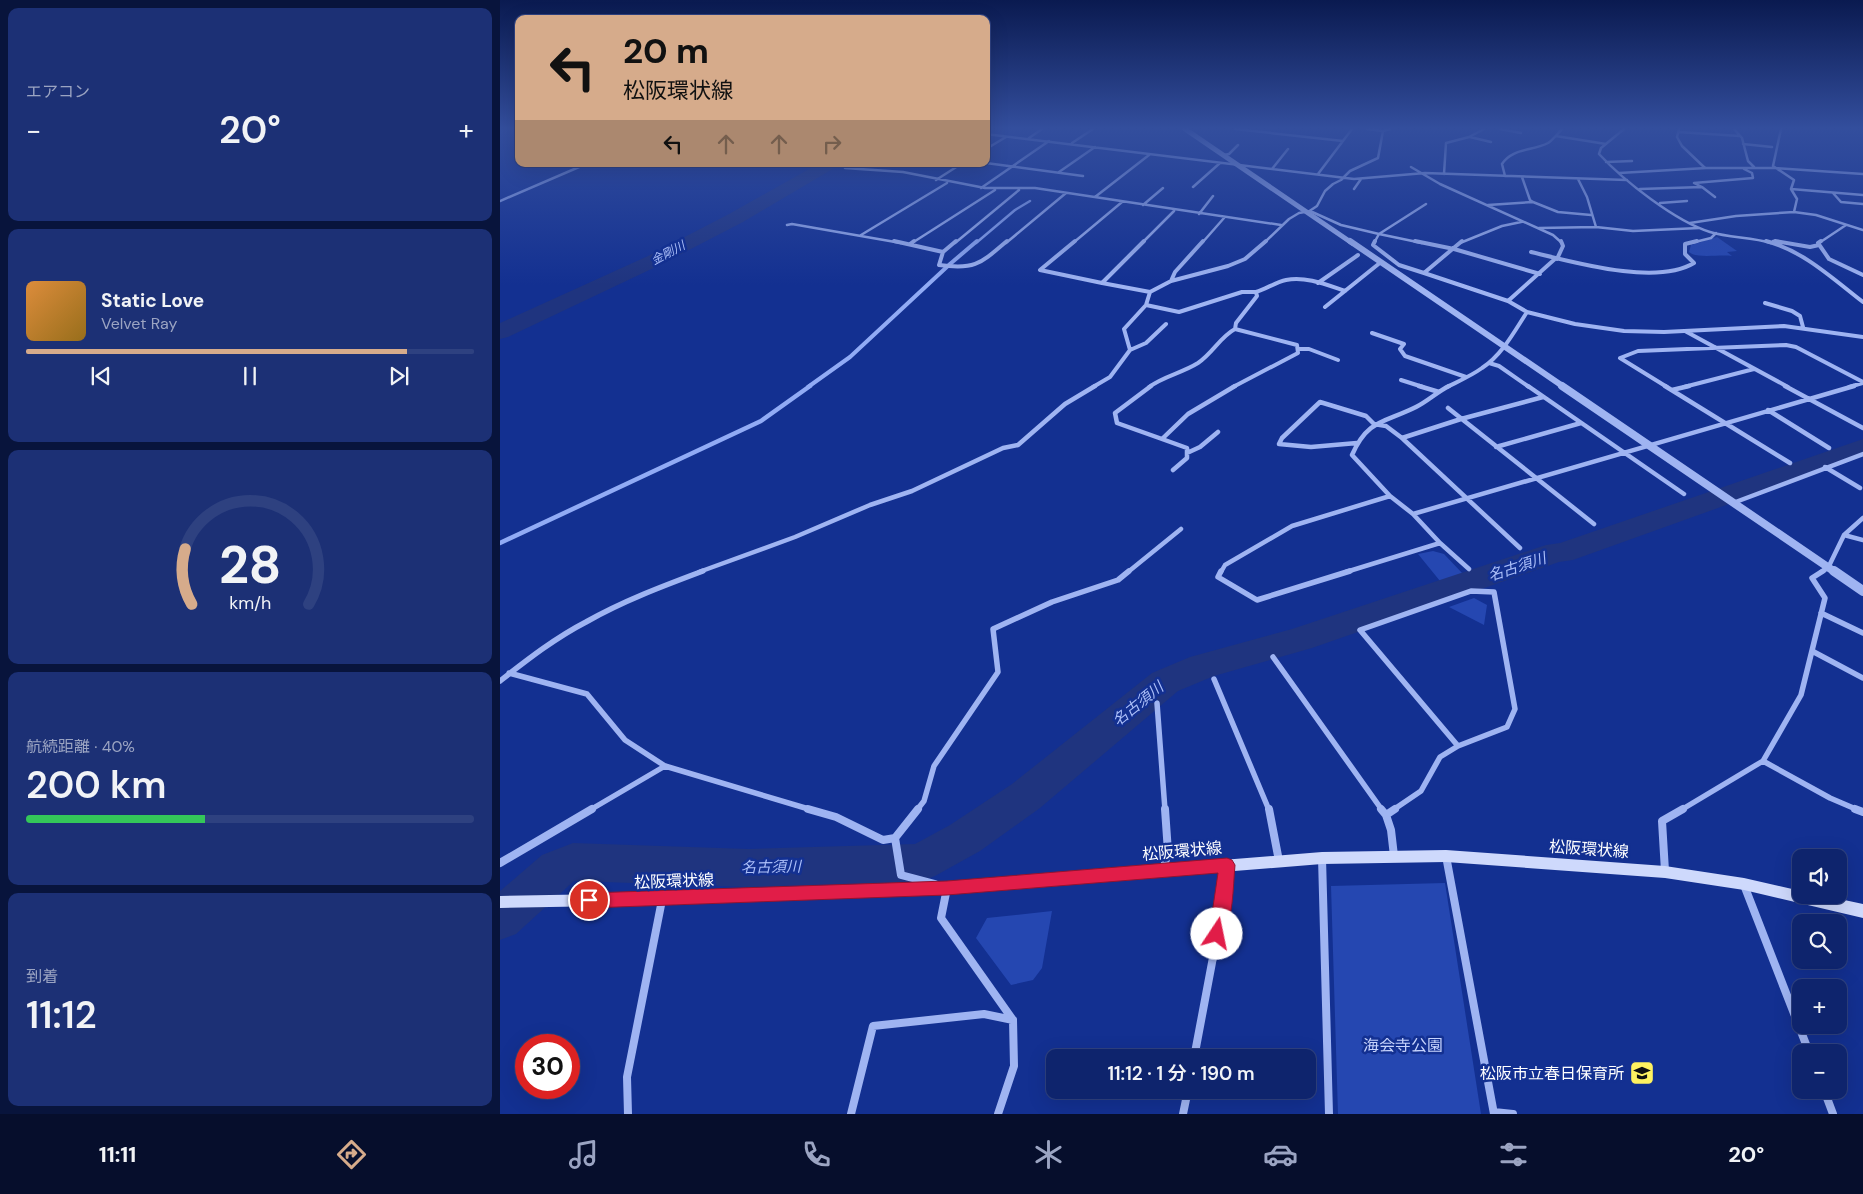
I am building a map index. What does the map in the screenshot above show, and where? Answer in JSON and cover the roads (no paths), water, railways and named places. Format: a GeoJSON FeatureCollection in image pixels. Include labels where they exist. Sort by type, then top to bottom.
{"type":"FeatureCollection","features":[{"type":"Feature","properties":{"kind":"main road","name":"松阪環状線"},"geometry":{"type":"LineString","coordinates":[[500,902],[662,899],[947,888],[1322,858],[1446,856],[1666,872],[1744,884],[1863,911]]}},
{"type":"Feature","properties":{"kind":"street"},"geometry":{"type":"LineString","coordinates":[[500,201],[547,181]]}},
{"type":"Feature","properties":{"kind":"street"},"geometry":{"type":"LineString","coordinates":[[940,181],[995,190],[1035,188],[1174,211],[1281,225]]}},
{"type":"Feature","properties":{"kind":"street"},"geometry":{"type":"LineString","coordinates":[[981,188],[992,181]]}},
{"type":"Feature","properties":{"kind":"street"},"geometry":{"type":"LineString","coordinates":[[1096,197],[1115,181]]}},
{"type":"Feature","properties":{"kind":"street"},"geometry":{"type":"LineString","coordinates":[[1193,187],[1200,181]]}},
{"type":"Feature","properties":{"kind":"street"},"geometry":{"type":"LineString","coordinates":[[1261,181],[1863,591]]}},
{"type":"Feature","properties":{"kind":"street"},"geometry":{"type":"LineString","coordinates":[[1307,212],[1322,199],[1325,191],[1338,181]]}},
{"type":"Feature","properties":{"kind":"street"},"geometry":{"type":"LineString","coordinates":[[1354,189],[1360,181]]}},
{"type":"Feature","properties":{"kind":"street"},"geometry":{"type":"LineString","coordinates":[[1435,181],[1521,222],[1538,228],[1562,243],[1562,251],[1557,258],[1508,301]]}},
{"type":"Feature","properties":{"kind":"street"},"geometry":{"type":"LineString","coordinates":[[1523,181],[1530,200],[1533,202]]}},
{"type":"Feature","properties":{"kind":"street"},"geometry":{"type":"LineString","coordinates":[[1579,181],[1587,197],[1596,227]]}},
{"type":"Feature","properties":{"kind":"street"},"geometry":{"type":"LineString","coordinates":[[1628,181],[1659,203],[1700,228],[1782,246],[1799,255],[1863,302]]}},
{"type":"Feature","properties":{"kind":"street"},"geometry":{"type":"LineString","coordinates":[[1716,197],[1694,182],[1720,181]]}},
{"type":"Feature","properties":{"kind":"street"},"geometry":{"type":"LineString","coordinates":[[1794,181],[1791,189],[1797,200],[1794,212]]}},
{"type":"Feature","properties":{"kind":"street"},"geometry":{"type":"LineString","coordinates":[[861,235],[947,183]]}},
{"type":"Feature","properties":{"kind":"street"},"geometry":{"type":"LineString","coordinates":[[1640,190],[1702,187]]}},
{"type":"Feature","properties":{"kind":"street"},"geometry":{"type":"LineString","coordinates":[[1143,205],[1162,188]]}},
{"type":"Feature","properties":{"kind":"street"},"geometry":{"type":"LineString","coordinates":[[1791,189],[1863,195]]}},
{"type":"Feature","properties":{"kind":"street"},"geometry":{"type":"LineString","coordinates":[[910,244],[995,190]]}},
{"type":"Feature","properties":{"kind":"street"},"geometry":{"type":"LineString","coordinates":[[787,225],[792,224],[861,235],[943,252],[952,247],[1020,190]]}},
{"type":"Feature","properties":{"kind":"street"},"geometry":{"type":"LineString","coordinates":[[943,252],[939,265],[962,268],[981,263],[1066,193]]}},
{"type":"Feature","properties":{"kind":"street"},"geometry":{"type":"LineString","coordinates":[[1832,193],[1841,202],[1863,204]]}},
{"type":"Feature","properties":{"kind":"street"},"geometry":{"type":"LineString","coordinates":[[1198,214],[1213,196]]}},
{"type":"Feature","properties":{"kind":"street"},"geometry":{"type":"LineString","coordinates":[[1659,203],[1687,201]]}},
{"type":"Feature","properties":{"kind":"street"},"geometry":{"type":"LineString","coordinates":[[1122,202],[1040,270],[1150,292],[1172,282],[1228,266],[1245,259],[1278,230],[1281,225],[1298,214],[1314,211],[1337,223],[1379,234],[1454,249],[1540,274]]}},
{"type":"Feature","properties":{"kind":"street"},"geometry":{"type":"LineString","coordinates":[[1488,205],[1533,202],[1558,212],[1591,215]]}},
{"type":"Feature","properties":{"kind":"street"},"geometry":{"type":"LineString","coordinates":[[1426,204],[1405,220],[1379,234],[1373,245],[1399,265],[1508,301],[1527,312],[1582,326],[1625,332],[1773,326],[1803,327],[1863,337]]}},
{"type":"Feature","properties":{"kind":"street"},"geometry":{"type":"LineString","coordinates":[[1102,283],[1174,211]]}},
{"type":"Feature","properties":{"kind":"street"},"geometry":{"type":"LineString","coordinates":[[1690,223],[1736,216],[1794,212],[1816,215],[1863,230]]}},
{"type":"Feature","properties":{"kind":"street"},"geometry":{"type":"LineString","coordinates":[[1172,282],[1175,272],[1224,218]]}},
{"type":"Feature","properties":{"kind":"street"},"geometry":{"type":"LineString","coordinates":[[1424,273],[1454,249],[1462,240],[1502,226],[1521,222]]}},
{"type":"Feature","properties":{"kind":"street"},"geometry":{"type":"LineString","coordinates":[[1819,245],[1819,241],[1846,224]]}},
{"type":"Feature","properties":{"kind":"street"},"geometry":{"type":"LineString","coordinates":[[1538,228],[1596,227],[1633,231],[1700,228]]}},
{"type":"Feature","properties":{"kind":"street"},"geometry":{"type":"LineString","coordinates":[[1531,252],[1624,270],[1652,272],[1681,270],[1694,262],[1685,254],[1685,244],[1711,238],[1716,233]]}},
{"type":"Feature","properties":{"kind":"street"},"geometry":{"type":"LineString","coordinates":[[1764,241],[1781,241],[1810,247],[1819,245]]}},
{"type":"Feature","properties":{"kind":"street"},"geometry":{"type":"LineString","coordinates":[[1819,245],[1829,259],[1863,275]]}},
{"type":"Feature","properties":{"kind":"street"},"geometry":{"type":"LineString","coordinates":[[1318,283],[1358,256]]}},
{"type":"Feature","properties":{"kind":"street"},"geometry":{"type":"LineString","coordinates":[[1325,307],[1381,262]]}},
{"type":"Feature","properties":{"kind":"street"},"geometry":{"type":"LineString","coordinates":[[1146,305],[1179,312],[1242,292],[1256,292],[1297,278],[1345,291]]}},
{"type":"Feature","properties":{"kind":"street"},"geometry":{"type":"LineString","coordinates":[[1130,350],[1124,329],[1146,305],[1150,292]]}},
{"type":"Feature","properties":{"kind":"street"},"geometry":{"type":"LineString","coordinates":[[1235,329],[1236,323],[1258,296],[1256,292]]}},
{"type":"Feature","properties":{"kind":"street"},"geometry":{"type":"LineString","coordinates":[[1764,303],[1771,303],[1800,316],[1803,327]]}},
{"type":"Feature","properties":{"kind":"street"},"geometry":{"type":"LineString","coordinates":[[1469,569],[1440,543],[1413,514],[1390,496],[1352,455],[1357,443],[1366,430],[1374,424],[1416,407],[1489,363],[1504,346],[1527,312]]}},
{"type":"Feature","properties":{"kind":"street"},"geometry":{"type":"LineString","coordinates":[[500,681],[585,622],[654,589],[795,537],[870,505],[912,491],[1003,448],[1018,445],[1065,404],[1110,377],[1130,350],[1146,343],[1166,324]]}},
{"type":"Feature","properties":{"kind":"street"},"geometry":{"type":"LineString","coordinates":[[1173,470],[1186,458],[1187,448],[1117,424],[1114,413],[1158,380],[1196,364],[1212,353],[1228,333],[1235,329],[1297,345],[1298,349]]}},
{"type":"Feature","properties":{"kind":"street"},"geometry":{"type":"LineString","coordinates":[[1685,331],[1863,428]]}},
{"type":"Feature","properties":{"kind":"street"},"geometry":{"type":"LineString","coordinates":[[1372,333],[1404,344],[1400,349],[1405,356],[1466,378]]}},
{"type":"Feature","properties":{"kind":"street"},"geometry":{"type":"LineString","coordinates":[[1790,463],[1620,358],[1638,351],[1786,345],[1796,347],[1863,382]]}},
{"type":"Feature","properties":{"kind":"street"},"geometry":{"type":"LineString","coordinates":[[1298,349],[1308,349],[1338,360]]}},
{"type":"Feature","properties":{"kind":"street"},"geometry":{"type":"LineString","coordinates":[[1162,439],[1168,430],[1199,407],[1298,353],[1298,349]]}},
{"type":"Feature","properties":{"kind":"street"},"geometry":{"type":"LineString","coordinates":[[1489,363],[1499,366],[1684,494]]}},
{"type":"Feature","properties":{"kind":"street"},"geometry":{"type":"LineString","coordinates":[[1672,390],[1755,369]]}},
{"type":"Feature","properties":{"kind":"street"},"geometry":{"type":"LineString","coordinates":[[1401,380],[1439,392]]}},
{"type":"Feature","properties":{"kind":"street"},"geometry":{"type":"LineString","coordinates":[[1413,514],[1863,382]]}},
{"type":"Feature","properties":{"kind":"street"},"geometry":{"type":"LineString","coordinates":[[1402,438],[1461,419],[1543,398]]}},
{"type":"Feature","properties":{"kind":"street"},"geometry":{"type":"LineString","coordinates":[[1357,443],[1311,447],[1279,444],[1282,438],[1320,402],[1366,416],[1374,424],[1386,426],[1402,438],[1520,548]]}},
{"type":"Feature","properties":{"kind":"street"},"geometry":{"type":"LineString","coordinates":[[1448,408],[1594,524]]}},
{"type":"Feature","properties":{"kind":"street"},"geometry":{"type":"LineString","coordinates":[[1768,410],[1829,448]]}},
{"type":"Feature","properties":{"kind":"street"},"geometry":{"type":"LineString","coordinates":[[1496,447],[1581,423]]}},
{"type":"Feature","properties":{"kind":"street"},"geometry":{"type":"LineString","coordinates":[[1187,453],[1200,447],[1218,432]]}},
{"type":"Feature","properties":{"kind":"street"},"geometry":{"type":"LineString","coordinates":[[1733,502],[1863,454]]}},
{"type":"Feature","properties":{"kind":"street"},"geometry":{"type":"LineString","coordinates":[[1825,467],[1860,488]]}},
{"type":"Feature","properties":{"kind":"street"},"geometry":{"type":"LineString","coordinates":[[1390,496],[1292,526],[1225,565],[1218,577],[1257,600],[1440,543]]}},
{"type":"Feature","properties":{"kind":"street"},"geometry":{"type":"LineString","coordinates":[[1666,872],[1662,821],[1763,761],[1801,694],[1825,598],[1812,578],[1828,568],[1844,535],[1863,518]]}},
{"type":"Feature","properties":{"kind":"street"},"geometry":{"type":"LineString","coordinates":[[510,673],[587,694],[625,740],[665,766],[836,817],[883,840],[895,838],[924,801],[934,766],[998,672],[993,629],[1052,602],[1118,580],[1181,529]]}},
{"type":"Feature","properties":{"kind":"street"},"geometry":{"type":"LineString","coordinates":[[1844,535],[1863,540]]}},
{"type":"Feature","properties":{"kind":"street"},"geometry":{"type":"LineString","coordinates":[[1386,815],[1421,791],[1440,756],[1458,746],[1507,727],[1514,709],[1494,592],[1471,591],[1360,630],[1458,746]]}},
{"type":"Feature","properties":{"kind":"street"},"geometry":{"type":"LineString","coordinates":[[1822,613],[1863,633]]}},
{"type":"Feature","properties":{"kind":"street"},"geometry":{"type":"LineString","coordinates":[[1812,651],[1863,678]]}},
{"type":"Feature","properties":{"kind":"street"},"geometry":{"type":"LineString","coordinates":[[1273,657],[1386,815],[1391,830],[1394,857]]}},
{"type":"Feature","properties":{"kind":"street"},"geometry":{"type":"LineString","coordinates":[[1214,679],[1268,803],[1279,861]]}},
{"type":"Feature","properties":{"kind":"street"},"geometry":{"type":"LineString","coordinates":[[1157,703],[1168,852],[1163,870]]}},
{"type":"Feature","properties":{"kind":"street"},"geometry":{"type":"LineString","coordinates":[[1763,761],[1830,798],[1863,812]]}},
{"type":"Feature","properties":{"kind":"street"},"geometry":{"type":"LineString","coordinates":[[500,863],[665,766]]}},
{"type":"Feature","properties":{"kind":"street"},"geometry":{"type":"LineString","coordinates":[[895,838],[901,875],[947,888],[941,918],[1013,1020],[1014,1066],[998,1114]]}},
{"type":"Feature","properties":{"kind":"street"},"geometry":{"type":"LineString","coordinates":[[1446,856],[1494,1113],[1513,1114]]}},
{"type":"Feature","properties":{"kind":"street"},"geometry":{"type":"LineString","coordinates":[[1322,858],[1328,1114]]}},
{"type":"Feature","properties":{"kind":"street"},"geometry":{"type":"LineString","coordinates":[[1196,1049],[1224,899],[1227,865]]}},
{"type":"Feature","properties":{"kind":"street"},"geometry":{"type":"LineString","coordinates":[[1744,884],[1806,1044]]}},
{"type":"Feature","properties":{"kind":"street"},"geometry":{"type":"LineString","coordinates":[[628,1114],[627,1077],[662,899]]}},
{"type":"Feature","properties":{"kind":"street"},"geometry":{"type":"LineString","coordinates":[[851,1114],[873,1026],[984,1014],[1013,1020]]}},
{"type":"Feature","properties":{"kind":"street"},"geometry":{"type":"LineString","coordinates":[[1183,1114],[1186,1099]]}},
{"type":"Feature","properties":{"kind":"street"},"geometry":{"type":"LineString","coordinates":[[1827,1099],[1833,1114]]}},
{"type":"Feature","properties":{"kind":"waterway","name":"金剛川"},"geometry":{"type":"LineString","coordinates":[[500,332],[655,260],[736,218],[800,181]]}},
{"type":"Feature","properties":{"kind":"waterway"},"geometry":{"type":"LineString","coordinates":[[976,243],[1015,210],[1030,201]]}},
{"type":"Feature","properties":{"kind":"waterway"},"geometry":{"type":"LineString","coordinates":[[808,387],[850,357],[977,241]]}},
{"type":"Feature","properties":{"kind":"waterway"},"geometry":{"type":"LineString","coordinates":[[500,543],[761,421],[810,386]]}},
{"type":"Feature","properties":{"kind":"waterway","name":"名古須川"},"geometry":{"type":"LineString","coordinates":[[500,919],[557,868],[573,862],[749,868],[920,863],[965,838],[1026,796],[1165,682],[1203,666],[1300,639],[1557,552],[1562,553],[1863,447]]}},
{"type":"Feature","properties":{"kind":"place","name":"松阪市立春日保育所"},"geometry":{"type":"Point","coordinates":[1642,1073]}},
{"type":"Feature","properties":{"kind":"park label","name":"海会寺公園"},"geometry":{"type":"Point","coordinates":[1403,1045]}}]}
